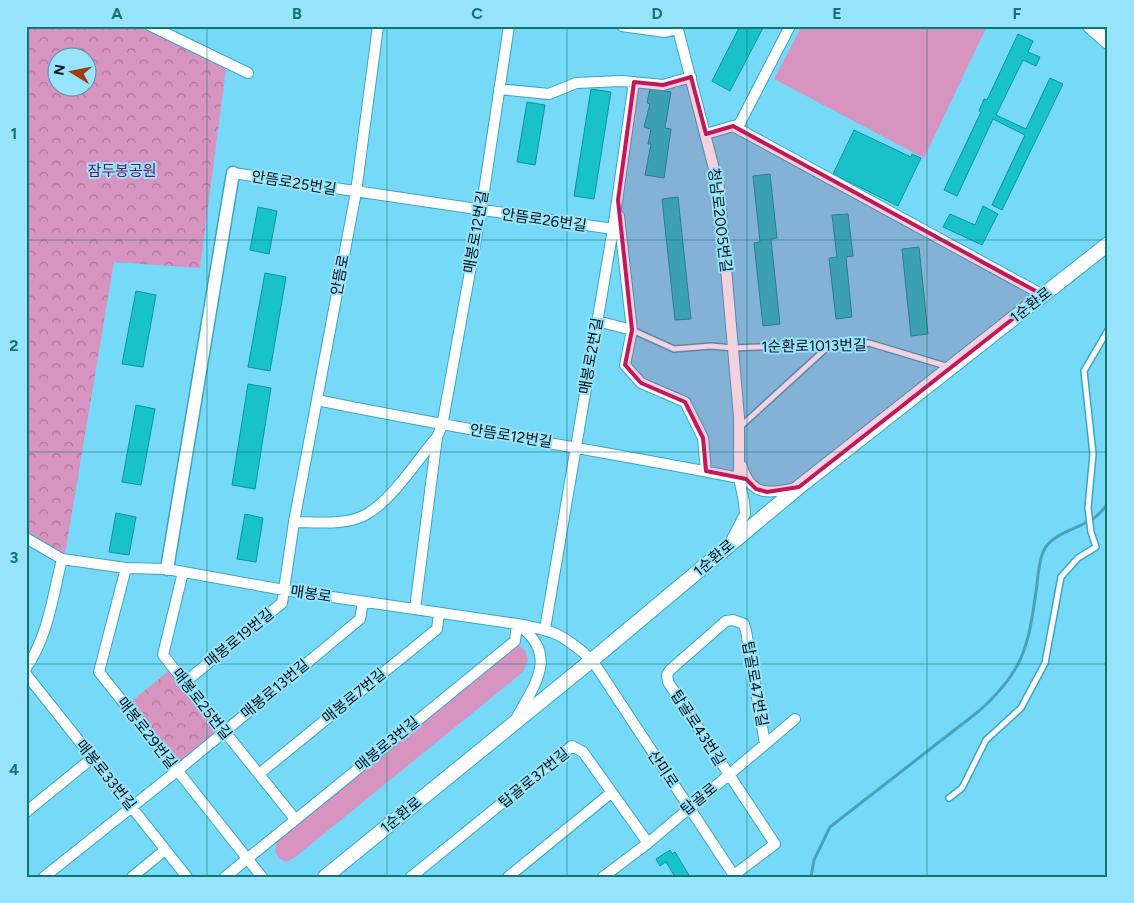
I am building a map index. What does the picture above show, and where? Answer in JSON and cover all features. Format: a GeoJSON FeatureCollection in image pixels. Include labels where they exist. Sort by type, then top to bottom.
{"type":"FeatureCollection","features":[{"type":"Feature","properties":{"kind":"main road"},"geometry":{"type":"LineString","coordinates":[[1090,26],[1108,42]]}},
{"type":"Feature","properties":{"kind":"main road","name":"1순환로"},"geometry":{"type":"LineString","coordinates":[[325,877],[592,660],[799,488],[1108,244]]}},
{"type":"Feature","properties":{"kind":"street"},"geometry":{"type":"LineString","coordinates":[[151,26],[248,73]]}},
{"type":"Feature","properties":{"kind":"street","name":"안뜸로"},"geometry":{"type":"LineString","coordinates":[[284,590],[294,522],[356,192],[378,26]]}},
{"type":"Feature","properties":{"kind":"street","name":"매봉로12번길"},"geometry":{"type":"LineString","coordinates":[[294,522],[349,520],[366,515],[401,481],[437,437],[442,426],[480,211],[508,26]]}},
{"type":"Feature","properties":{"kind":"street"},"geometry":{"type":"LineString","coordinates":[[622,26],[665,32],[677,28]]}},
{"type":"Feature","properties":{"kind":"street"},"geometry":{"type":"LineString","coordinates":[[706,134],[739,125],[790,26]]}},
{"type":"Feature","properties":{"kind":"street","name":"청남로2005번길"},"geometry":{"type":"LineString","coordinates":[[677,28],[719,188],[739,422],[739,478],[745,514],[728,546]]}},
{"type":"Feature","properties":{"kind":"street"},"geometry":{"type":"LineString","coordinates":[[499,89],[549,94],[576,83],[634,82],[664,85],[691,77]]}},
{"type":"Feature","properties":{"kind":"street","name":"매봉로2번길"},"geometry":{"type":"LineString","coordinates":[[545,630],[618,200],[634,82]]}},
{"type":"Feature","properties":{"kind":"street"},"geometry":{"type":"LineString","coordinates":[[733,126],[1043,295]]}},
{"type":"Feature","properties":{"kind":"street"},"geometry":{"type":"LineString","coordinates":[[166,569],[233,173]]}},
{"type":"Feature","properties":{"kind":"street","name":"안뜸로25번길"},"geometry":{"type":"LineString","coordinates":[[233,173],[356,192]]}},
{"type":"Feature","properties":{"kind":"street","name":"안뜸로26번길"},"geometry":{"type":"LineString","coordinates":[[356,192],[613,230]]}},
{"type":"Feature","properties":{"kind":"street"},"geometry":{"type":"LineString","coordinates":[[618,200],[632,330],[625,365],[641,383],[685,402],[703,438],[706,471]]}},
{"type":"Feature","properties":{"kind":"street"},"geometry":{"type":"LineString","coordinates":[[597,321],[632,330]]}},
{"type":"Feature","properties":{"kind":"street","name":"안뜸로12번길"},"geometry":{"type":"LineString","coordinates":[[317,400],[442,426],[575,446],[739,478]]}},
{"type":"Feature","properties":{"kind":"street","name":"매봉로12번길"},"geometry":{"type":"LineString","coordinates":[[415,609],[437,437]]}},
{"type":"Feature","properties":{"kind":"street"},"geometry":{"type":"LineString","coordinates":[[740,458],[747,480],[756,489],[776,493],[799,488]]}},
{"type":"Feature","properties":{"kind":"street","name":"매봉로"},"geometry":{"type":"LineString","coordinates":[[26,538],[62,559],[126,568],[166,569],[284,590],[517,624],[545,630],[567,638],[592,660]]}},
{"type":"Feature","properties":{"kind":"street"},"geometry":{"type":"LineString","coordinates":[[26,668],[36,655],[42,640],[62,559]]}},
{"type":"Feature","properties":{"kind":"street","name":"매봉로29번길"},"geometry":{"type":"LineString","coordinates":[[126,568],[99,672],[262,877]]}},
{"type":"Feature","properties":{"kind":"street","name":"매봉로25번길"},"geometry":{"type":"LineString","coordinates":[[183,572],[164,655],[295,819]]}},
{"type":"Feature","properties":{"kind":"street","name":"매봉로19번길"},"geometry":{"type":"LineString","coordinates":[[185,682],[282,603],[284,590]]}},
{"type":"Feature","properties":{"kind":"street","name":"매봉로13번길"},"geometry":{"type":"LineString","coordinates":[[44,877],[177,771],[360,619],[363,602]]}},
{"type":"Feature","properties":{"kind":"street","name":"매봉로7번길"},"geometry":{"type":"LineString","coordinates":[[258,774],[437,629],[439,613]]}},
{"type":"Feature","properties":{"kind":"street","name":"탑골로43번길"},"geometry":{"type":"LineString","coordinates":[[734,876],[775,844],[668,682],[667,675],[670,670],[726,622],[733,620],[744,624]]}},
{"type":"Feature","properties":{"kind":"street"},"geometry":{"type":"LineString","coordinates":[[514,722],[538,678],[541,664],[537,643],[532,636],[517,624]]}},
{"type":"Feature","properties":{"kind":"street","name":"매봉로3번길"},"geometry":{"type":"LineString","coordinates":[[224,877],[514,641],[517,624]]}},
{"type":"Feature","properties":{"kind":"street","name":"탑골로47번길"},"geometry":{"type":"LineString","coordinates":[[744,624],[765,744]]}},
{"type":"Feature","properties":{"kind":"street","name":"산미로"},"geometry":{"type":"LineString","coordinates":[[592,660],[734,876]]}},
{"type":"Feature","properties":{"kind":"street","name":"매봉로33번길"},"geometry":{"type":"LineString","coordinates":[[26,674],[91,759],[132,807],[186,877]]}},
{"type":"Feature","properties":{"kind":"street","name":"탑골로"},"geometry":{"type":"LineString","coordinates":[[602,877],[648,843],[688,807],[795,719]]}},
{"type":"Feature","properties":{"kind":"street","name":"탑골로37번길"},"geometry":{"type":"LineString","coordinates":[[411,877],[572,746],[583,752],[648,843]]}},
{"type":"Feature","properties":{"kind":"street"},"geometry":{"type":"LineString","coordinates":[[26,812],[91,759]]}},
{"type":"Feature","properties":{"kind":"street"},"geometry":{"type":"LineString","coordinates":[[508,877],[611,793]]}},
{"type":"Feature","properties":{"kind":"street"},"geometry":{"type":"LineString","coordinates":[[132,877],[165,850]]}},
{"type":"Feature","properties":{"kind":"lane","name":"1순환로1013번길"},"geometry":{"type":"LineString","coordinates":[[632,330],[674,349],[711,346],[733,348],[869,343],[951,367]]}},
{"type":"Feature","properties":{"kind":"lane"},"geometry":{"type":"LineString","coordinates":[[949,798],[962,788],[986,740],[1021,708],[1045,663],[1061,576],[1078,558],[1096,547],[1091,532],[1089,514],[1093,454],[1084,371],[1108,330]]}},
{"type":"Feature","properties":{"kind":"lane"},"geometry":{"type":"LineString","coordinates":[[739,422],[832,344]]}},
{"type":"Feature","properties":{"kind":"highlighted area"},"geometry":{"type":"Polygon","coordinates":[[[691,77],[706,134],[733,126],[1043,295],[799,487],[767,492],[756,489],[746,479],[706,471],[703,438],[685,402],[641,383],[625,365],[632,330],[618,200],[634,82],[663,85],[691,77]]]}},
{"type":"Feature","properties":{"kind":"green space","name":"잠두봉공원"},"geometry":{"type":"Polygon","coordinates":[[[26,26],[160,26],[221,56],[226,69],[200,268],[114,262],[65,554],[26,531],[26,26]]]}},
{"type":"Feature","properties":{"kind":"green space"},"geometry":{"type":"Polygon","coordinates":[[[802,26],[987,26],[924,158],[774,79],[802,26]]]}},
{"type":"Feature","properties":{"kind":"green space"},"geometry":{"type":"Polygon","coordinates":[[[518,645],[525,650],[528,660],[523,672],[294,858],[286,862],[279,858],[275,851],[278,838],[518,645]]]}},
{"type":"Feature","properties":{"kind":"green space"},"geometry":{"type":"Polygon","coordinates":[[[171,669],[213,726],[213,734],[179,763],[173,763],[128,704],[171,669]]]}},
{"type":"Feature","properties":{"kind":"building"},"geometry":{"type":"Polygon","coordinates":[[[740,26],[764,26],[730,91],[712,81],[740,26]]]}},
{"type":"Feature","properties":{"kind":"building"},"geometry":{"type":"Polygon","coordinates":[[[1018,34],[1033,41],[1028,52],[1040,57],[1036,66],[1023,60],[996,115],[1026,129],[1050,78],[1063,84],[1002,210],[992,205],[1025,135],[993,119],[957,196],[944,190],[981,112],[979,111],[984,99],[987,100],[1018,34]]]}},
{"type":"Feature","properties":{"kind":"building"},"geometry":{"type":"Polygon","coordinates":[[[650,88],[671,92],[665,128],[671,129],[664,178],[645,175],[651,144],[648,144],[651,129],[644,127],[650,104],[647,103],[650,88]]]}},
{"type":"Feature","properties":{"kind":"building"},"geometry":{"type":"Polygon","coordinates":[[[591,89],[611,92],[594,199],[574,196],[591,89]]]}},
{"type":"Feature","properties":{"kind":"building"},"geometry":{"type":"Polygon","coordinates":[[[527,102],[545,105],[535,165],[517,162],[527,102]]]}},
{"type":"Feature","properties":{"kind":"building"},"geometry":{"type":"Polygon","coordinates":[[[854,130],[911,157],[912,154],[921,158],[898,206],[833,174],[854,130]]]}},
{"type":"Feature","properties":{"kind":"building"},"geometry":{"type":"Polygon","coordinates":[[[770,174],[777,238],[771,239],[780,324],[763,326],[754,243],[760,242],[753,176],[770,174]]]}},
{"type":"Feature","properties":{"kind":"building"},"geometry":{"type":"Polygon","coordinates":[[[678,197],[691,319],[675,320],[662,199],[678,197]]]}},
{"type":"Feature","properties":{"kind":"building"},"geometry":{"type":"Polygon","coordinates":[[[983,206],[998,214],[982,245],[943,227],[950,214],[975,225],[983,206]]]}},
{"type":"Feature","properties":{"kind":"building"},"geometry":{"type":"Polygon","coordinates":[[[258,207],[277,211],[269,254],[250,250],[258,207]]]}},
{"type":"Feature","properties":{"kind":"building"},"geometry":{"type":"Polygon","coordinates":[[[848,214],[853,256],[846,257],[852,317],[836,319],[829,258],[837,257],[832,215],[848,214]]]}},
{"type":"Feature","properties":{"kind":"building"},"geometry":{"type":"Polygon","coordinates":[[[919,247],[928,334],[911,336],[902,249],[919,247]]]}},
{"type":"Feature","properties":{"kind":"building"},"geometry":{"type":"Polygon","coordinates":[[[265,273],[286,277],[270,371],[248,367],[265,273]]]}},
{"type":"Feature","properties":{"kind":"building"},"geometry":{"type":"Polygon","coordinates":[[[136,291],[156,295],[143,367],[122,364],[136,291]]]}},
{"type":"Feature","properties":{"kind":"building"},"geometry":{"type":"Polygon","coordinates":[[[248,384],[271,388],[255,489],[232,485],[248,384]]]}},
{"type":"Feature","properties":{"kind":"building"},"geometry":{"type":"Polygon","coordinates":[[[136,405],[155,409],[141,485],[122,482],[136,405]]]}},
{"type":"Feature","properties":{"kind":"building"},"geometry":{"type":"Polygon","coordinates":[[[116,513],[136,517],[129,555],[109,552],[116,513]]]}},
{"type":"Feature","properties":{"kind":"building"},"geometry":{"type":"Polygon","coordinates":[[[245,514],[263,518],[256,562],[237,559],[245,514]]]}},
{"type":"Feature","properties":{"kind":"building"},"geometry":{"type":"Polygon","coordinates":[[[670,850],[672,854],[675,852],[690,877],[675,877],[666,862],[660,866],[656,859],[670,850]]]}},
{"type":"Feature","properties":{"kind":"waterway"},"geometry":{"type":"LineString","coordinates":[[811,877],[814,860],[830,827],[979,711],[1005,684],[1021,658],[1026,644],[1033,612],[1039,565],[1044,550],[1058,536],[1093,519],[1105,507]]}}]}
